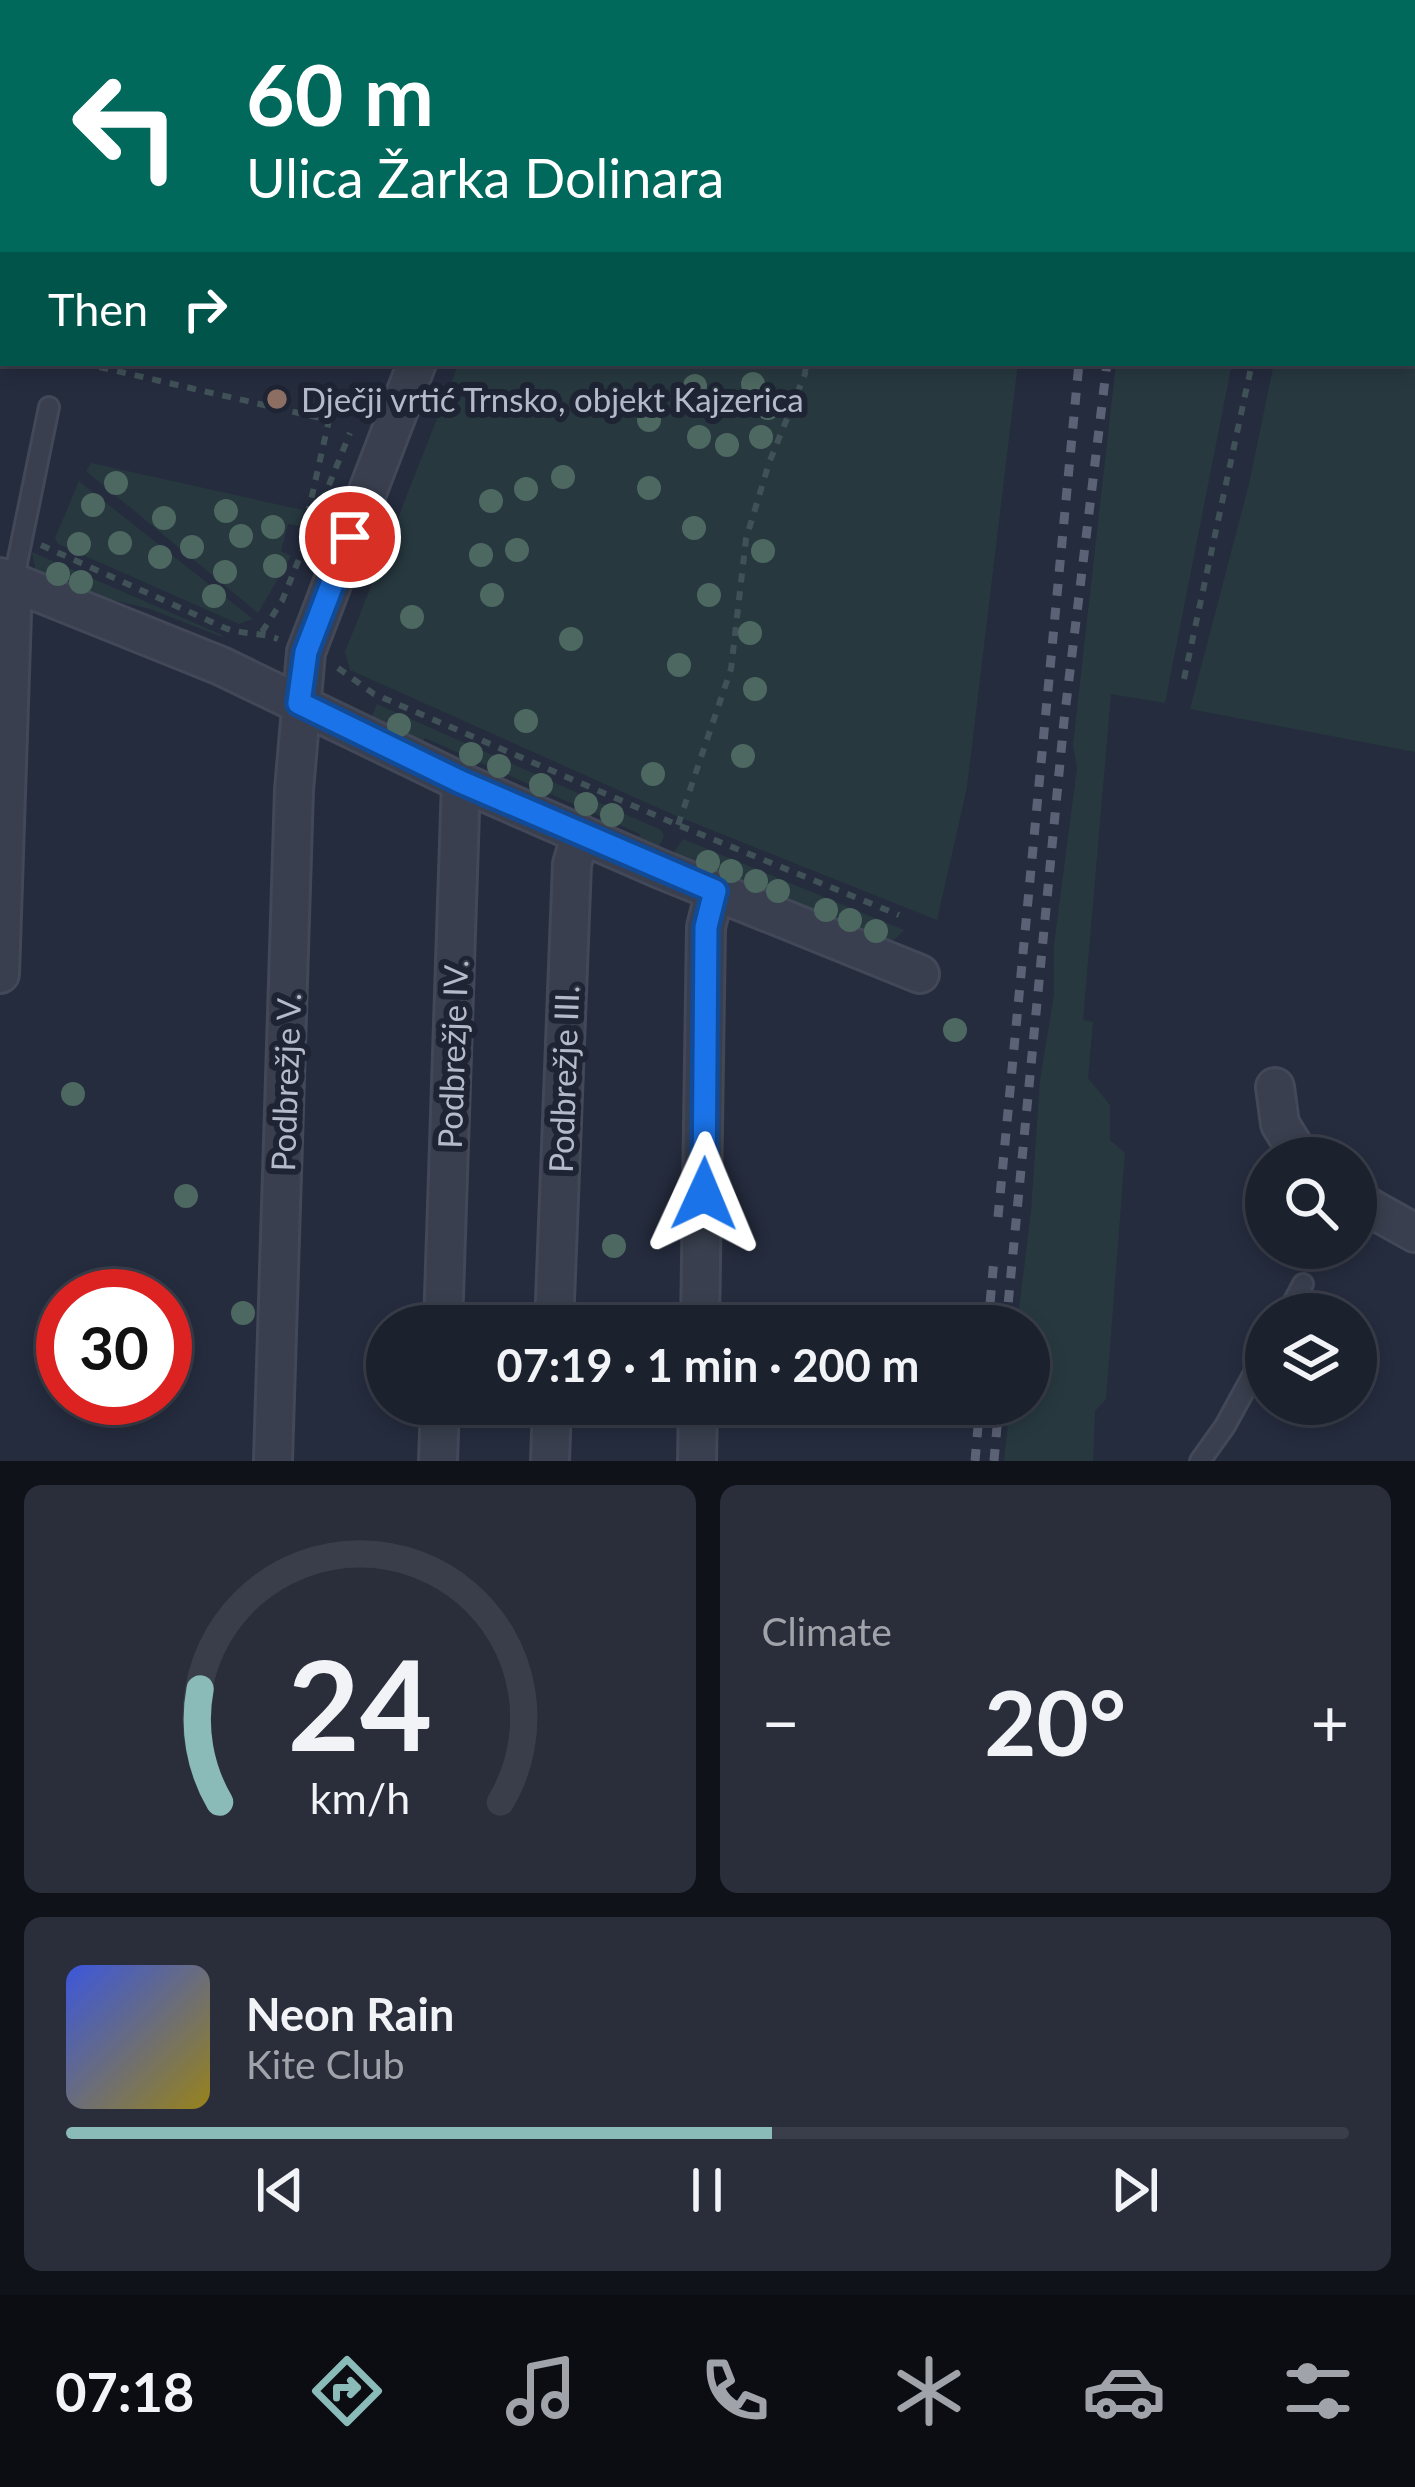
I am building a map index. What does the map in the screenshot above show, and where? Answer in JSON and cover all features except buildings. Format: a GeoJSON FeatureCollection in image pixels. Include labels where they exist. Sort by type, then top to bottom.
{"type":"FeatureCollection","features":[{"type":"Feature","properties":{"kind":"street","name":"Podbrežje V."},"geometry":{"type":"LineString","coordinates":[[273,1461],[299,703],[306,652],[416,366]]}},
{"type":"Feature","properties":{"kind":"street"},"geometry":{"type":"LineString","coordinates":[[0,974],[6,580],[221,666],[461,782],[920,974]]}},
{"type":"Feature","properties":{"kind":"street","name":"Podbrežje IV."},"geometry":{"type":"LineString","coordinates":[[444,1305],[461,782]]}},
{"type":"Feature","properties":{"kind":"street","name":"Podbrežje III."},"geometry":{"type":"LineString","coordinates":[[555,1305],[572,864],[581,834]]}},
{"type":"Feature","properties":{"kind":"street"},"geometry":{"type":"LineString","coordinates":[[700,1305],[706,927],[715,891]]}},
{"type":"Feature","properties":{"kind":"street"},"geometry":{"type":"LineString","coordinates":[[1276,1088],[1280,1124],[1288,1137]]}},
{"type":"Feature","properties":{"kind":"street"},"geometry":{"type":"LineString","coordinates":[[1377,1212],[1415,1233]]}},
{"type":"Feature","properties":{"kind":"street"},"geometry":{"type":"LineString","coordinates":[[438,1461],[439,1425]]}},
{"type":"Feature","properties":{"kind":"street"},"geometry":{"type":"LineString","coordinates":[[550,1461],[551,1425]]}},
{"type":"Feature","properties":{"kind":"street"},"geometry":{"type":"LineString","coordinates":[[697,1461],[698,1425]]}},
{"type":"Feature","properties":{"kind":"lane"},"geometry":{"type":"LineString","coordinates":[[6,580],[50,407]]}},
{"type":"Feature","properties":{"kind":"lane"},"geometry":{"type":"LineString","coordinates":[[1298,1293],[1304,1283]]}},
{"type":"Feature","properties":{"kind":"lane"},"geometry":{"type":"LineString","coordinates":[[1200,1461],[1245,1389]]}},
{"type":"Feature","properties":{"kind":"path"},"geometry":{"type":"LineString","coordinates":[[95,366],[329,420],[309,509]]}},
{"type":"Feature","properties":{"kind":"path"},"geometry":{"type":"LineString","coordinates":[[678,825],[731,669],[746,539],[805,366]]}},
{"type":"Feature","properties":{"kind":"path"},"geometry":{"type":"LineString","coordinates":[[1184,680],[1251,366]]}},
{"type":"Feature","properties":{"kind":"path"},"geometry":{"type":"LineString","coordinates":[[262,632],[282,601],[352,429]]}},
{"type":"Feature","properties":{"kind":"path"},"geometry":{"type":"LineString","coordinates":[[307,465],[319,467]]}},
{"type":"Feature","properties":{"kind":"path"},"geometry":{"type":"LineString","coordinates":[[33,542],[225,628],[275,638]]}},
{"type":"Feature","properties":{"kind":"path"},"geometry":{"type":"LineString","coordinates":[[335,665],[374,694],[899,915]]}},
{"type":"Feature","properties":{"kind":"shaded area"},"geometry":{"type":"Polygon","coordinates":[[[458,366],[1018,366],[967,787],[937,920],[674,815],[350,670],[345,652],[458,366]]]}},
{"type":"Feature","properties":{"kind":"shaded area"},"geometry":{"type":"Polygon","coordinates":[[[1116,366],[1231,366],[1165,703],[1111,694],[1083,1020],[1093,1022],[1088,1078],[1110,1105],[1110,1140],[1125,1153],[1106,1399],[1095,1411],[1093,1461],[1004,1461],[1008,1425],[1050,1425],[1050,1305],[1020,1305],[1040,1081],[1054,994],[1054,945],[1077,768],[1073,745],[1116,366]]]}},
{"type":"Feature","properties":{"kind":"shaded area"},"geometry":{"type":"Polygon","coordinates":[[[1273,366],[1415,366],[1415,752],[1190,709],[1249,484],[1273,366]]]}},
{"type":"Feature","properties":{"kind":"shaded area"},"geometry":{"type":"Polygon","coordinates":[[[91,463],[303,510],[300,526],[288,524],[281,551],[291,556],[258,613],[86,471],[91,463]]]}},
{"type":"Feature","properties":{"kind":"shaded area"},"geometry":{"type":"Polygon","coordinates":[[[79,481],[253,619],[239,624],[58,544],[55,538],[79,481]]]}},
{"type":"Feature","properties":{"kind":"shaded area"},"geometry":{"type":"Polygon","coordinates":[[[32,552],[222,637],[150,609],[60,587],[36,572],[32,552]]]}},
{"type":"Feature","properties":{"kind":"shaded area"},"geometry":{"type":"Polygon","coordinates":[[[377,704],[661,830],[664,836],[657,851],[638,840],[640,834],[425,738],[419,744],[370,721],[377,704]]]}},
{"type":"Feature","properties":{"kind":"shaded area"},"geometry":{"type":"Polygon","coordinates":[[[683,839],[904,930],[884,942],[671,857],[683,839]]]}},
{"type":"Feature","properties":{"kind":"railway"},"geometry":{"type":"LineString","coordinates":[[998,1217],[1079,366]]}},
{"type":"Feature","properties":{"kind":"railway"},"geometry":{"type":"LineString","coordinates":[[1008,1305],[1064,721],[1107,366]]}},
{"type":"Feature","properties":{"kind":"railway"},"geometry":{"type":"LineString","coordinates":[[990,1305],[994,1259]]}},
{"type":"Feature","properties":{"kind":"railway"},"geometry":{"type":"LineString","coordinates":[[975,1461],[978,1425]]}},
{"type":"Feature","properties":{"kind":"railway"},"geometry":{"type":"LineString","coordinates":[[994,1461],[997,1425]]}},
{"type":"Feature","properties":{"kind":"place","name":"Dječji vrtić Trnsko, objekt Kajzerica"},"geometry":{"type":"Point","coordinates":[277,399]}},
{"type":"Feature","properties":{"kind":"route"},"geometry":{"type":"LineString","coordinates":[[350,537],[306,652],[299,703],[461,782],[715,891],[706,927],[704,1194]]}}]}
